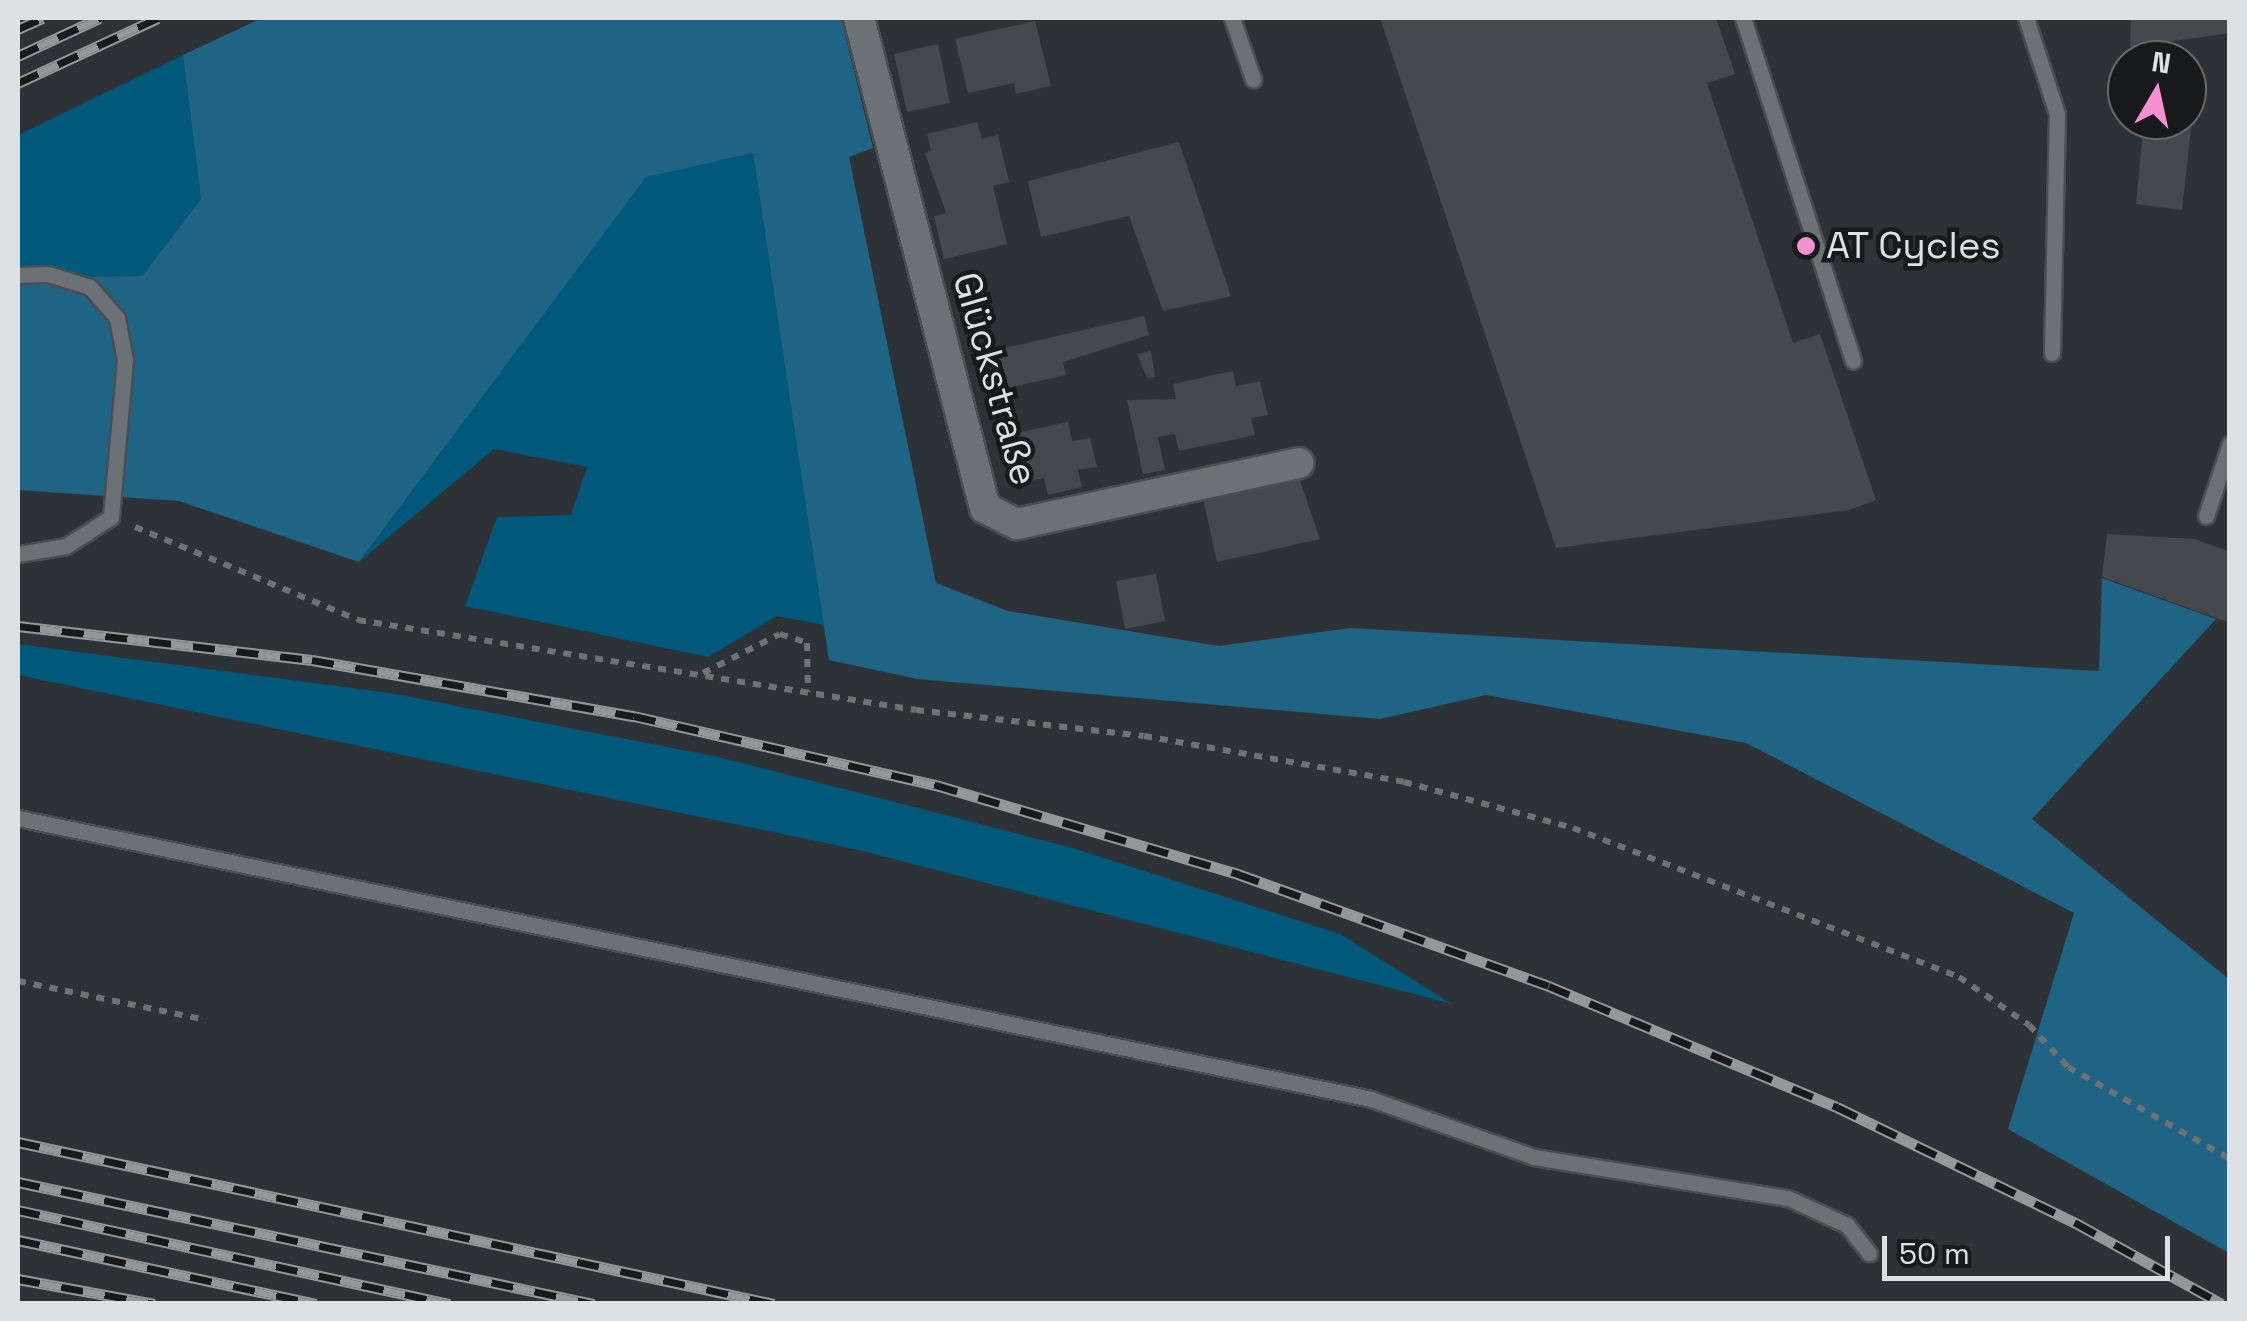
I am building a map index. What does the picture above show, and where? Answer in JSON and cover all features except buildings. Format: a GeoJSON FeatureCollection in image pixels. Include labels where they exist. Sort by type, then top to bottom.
{"type":"FeatureCollection","features":[{"type":"Feature","properties":{"kind":"street","name":"Glückstraße"},"geometry":{"type":"LineString","coordinates":[[859,18],[986,508],[1017,524],[1298,463]]}},
{"type":"Feature","properties":{"kind":"lane"},"geometry":{"type":"LineString","coordinates":[[1232,18],[1253,79]]}},
{"type":"Feature","properties":{"kind":"lane"},"geometry":{"type":"LineString","coordinates":[[1743,18],[1853,361]]}},
{"type":"Feature","properties":{"kind":"lane"},"geometry":{"type":"LineString","coordinates":[[2026,18],[2057,114],[2052,354]]}},
{"type":"Feature","properties":{"kind":"lane"},"geometry":{"type":"LineString","coordinates":[[18,275],[48,274],[90,287],[117,318],[126,360],[111,517],[66,546],[18,554]]}},
{"type":"Feature","properties":{"kind":"lane"},"geometry":{"type":"LineString","coordinates":[[2206,516],[2230,444]]}},
{"type":"Feature","properties":{"kind":"lane"},"geometry":{"type":"LineString","coordinates":[[18,818],[1335,1090],[1534,1157],[1788,1198],[1847,1225],[1870,1253]]}},
{"type":"Feature","properties":{"kind":"path"},"geometry":{"type":"LineString","coordinates":[[111,517],[358,620],[808,692],[1144,736],[1404,782],[1573,828],[1960,977],[2030,1026],[2068,1067],[2230,1158]]}},
{"type":"Feature","properties":{"kind":"path"},"geometry":{"type":"LineString","coordinates":[[702,674],[780,634],[806,642],[808,692]]}},
{"type":"Feature","properties":{"kind":"path"},"geometry":{"type":"LineString","coordinates":[[18,981],[206,1020]]}},
{"type":"Feature","properties":{"kind":"shaded area"},"geometry":{"type":"Polygon","coordinates":[[[262,18],[841,18],[873,148],[849,157],[936,583],[1008,611],[1219,646],[1350,628],[2099,671],[2102,578],[2216,619],[2032,819],[2229,979],[2229,1253],[2008,1129],[2074,913],[1746,743],[1486,695],[1380,719],[917,679],[829,660],[753,153],[646,177],[359,562],[179,501],[18,490],[18,277],[142,276],[201,199],[183,55],[262,18]]]}},
{"type":"Feature","properties":{"kind":"shaded area"},"geometry":{"type":"Polygon","coordinates":[[[183,55],[201,199],[142,276],[18,277],[18,135],[183,55]]]}},
{"type":"Feature","properties":{"kind":"shaded area"},"geometry":{"type":"Polygon","coordinates":[[[753,153],[824,625],[777,616],[708,657],[465,606],[497,517],[571,515],[587,467],[494,449],[359,562],[646,176],[753,153]]]}},
{"type":"Feature","properties":{"kind":"shaded area"},"geometry":{"type":"Polygon","coordinates":[[[18,644],[390,693],[719,757],[1073,848],[1340,934],[1452,1004],[859,850],[18,675],[18,644]]]}},
{"type":"Feature","properties":{"kind":"railway"},"geometry":{"type":"LineString","coordinates":[[18,29],[43,18]]}},
{"type":"Feature","properties":{"kind":"railway"},"geometry":{"type":"LineString","coordinates":[[18,56],[100,18]]}},
{"type":"Feature","properties":{"kind":"railway"},"geometry":{"type":"LineString","coordinates":[[18,83],[158,18]]}},
{"type":"Feature","properties":{"kind":"railway"},"geometry":{"type":"LineString","coordinates":[[18,626],[312,660],[634,716],[936,785],[1238,874],[1549,986],[1837,1107],[2076,1223],[2222,1304]]}},
{"type":"Feature","properties":{"kind":"railway"},"geometry":{"type":"LineString","coordinates":[[18,1142],[774,1304]]}},
{"type":"Feature","properties":{"kind":"railway"},"geometry":{"type":"LineString","coordinates":[[18,1182],[594,1304]]}},
{"type":"Feature","properties":{"kind":"railway"},"geometry":{"type":"LineString","coordinates":[[18,1210],[450,1304]]}},
{"type":"Feature","properties":{"kind":"railway"},"geometry":{"type":"LineString","coordinates":[[18,1240],[316,1304]]}},
{"type":"Feature","properties":{"kind":"railway"},"geometry":{"type":"LineString","coordinates":[[18,1279],[155,1304]]}},
{"type":"Feature","properties":{"kind":"place","name":"AT Cycles"},"geometry":{"type":"Point","coordinates":[1806,246]}}]}
